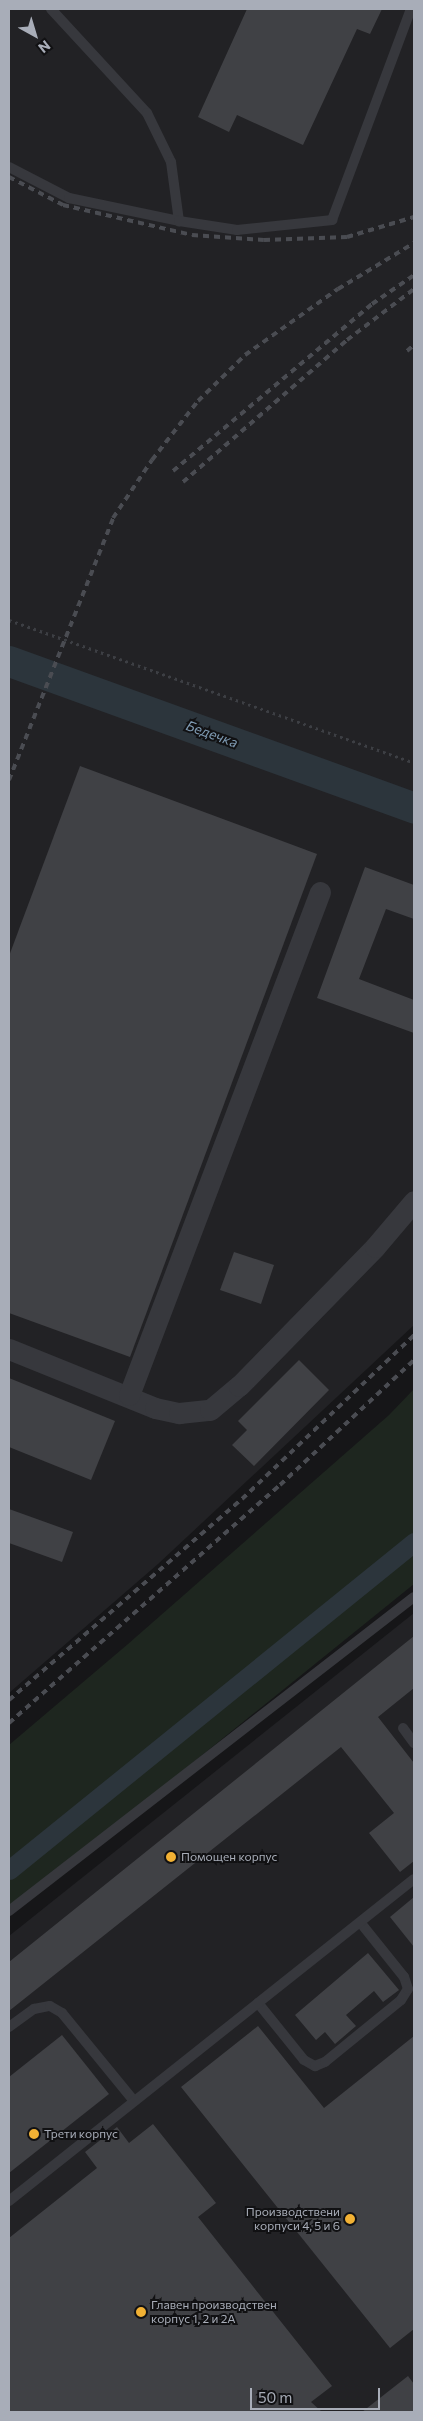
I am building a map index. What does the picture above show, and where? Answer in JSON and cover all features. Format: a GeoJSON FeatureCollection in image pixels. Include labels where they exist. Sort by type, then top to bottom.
{"type":"FeatureCollection","features":[{"type":"Feature","properties":{"kind":"street"},"geometry":{"type":"LineString","coordinates":[[129,1395],[320,892]]}},
{"type":"Feature","properties":{"kind":"street"},"geometry":{"type":"LineString","coordinates":[[9,1349],[129,1395],[155,1408],[179,1413],[210,1410],[246,1379],[375,1247],[414,1201]]}},
{"type":"Feature","properties":{"kind":"lane"},"geometry":{"type":"LineString","coordinates":[[51,9],[148,113],[171,162],[179,221]]}},
{"type":"Feature","properties":{"kind":"lane"},"geometry":{"type":"LineString","coordinates":[[9,167],[69,198],[179,221],[238,230],[332,220],[411,9]]}},
{"type":"Feature","properties":{"kind":"lane"},"geometry":{"type":"LineString","coordinates":[[9,1911],[414,1597]]}},
{"type":"Feature","properties":{"kind":"lane"},"geometry":{"type":"LineString","coordinates":[[403,1728],[414,1743]]}},
{"type":"Feature","properties":{"kind":"lane"},"geometry":{"type":"LineString","coordinates":[[9,2201],[414,1880]]}},
{"type":"Feature","properties":{"kind":"lane"},"geometry":{"type":"LineString","coordinates":[[258,2003],[304,2060],[315,2066],[326,2062],[401,2000],[408,1989],[404,1978],[360,1922]]}},
{"type":"Feature","properties":{"kind":"lane"},"geometry":{"type":"LineString","coordinates":[[9,2027],[34,2009],[50,2006],[56,2010],[134,2102]]}},
{"type":"Feature","properties":{"kind":"path"},"geometry":{"type":"LineString","coordinates":[[9,620],[414,763]]}},
{"type":"Feature","properties":{"kind":"shaded area"},"geometry":{"type":"Polygon","coordinates":[[[9,9],[414,9],[414,1325],[158,1564],[9,1693],[9,9]]]}},
{"type":"Feature","properties":{"kind":"shaded area"},"geometry":{"type":"Polygon","coordinates":[[[414,1389],[414,1584],[9,1911],[9,1745],[128,1644],[389,1415],[414,1389]]]}},
{"type":"Feature","properties":{"kind":"shaded area"},"geometry":{"type":"Polygon","coordinates":[[[414,1613],[414,2412],[9,2412],[9,1936],[414,1613]]]}},
{"type":"Feature","properties":{"kind":"building"},"geometry":{"type":"Polygon","coordinates":[[[247,9],[382,9],[370,34],[357,29],[303,145],[237,115],[229,132],[198,117],[247,9]]]}},
{"type":"Feature","properties":{"kind":"building"},"geometry":{"type":"Polygon","coordinates":[[[80,766],[317,854],[130,1357],[9,1313],[9,956],[80,766]]]}},
{"type":"Feature","properties":{"kind":"building"},"geometry":{"type":"Polygon","coordinates":[[[365,867],[414,885],[414,919],[386,909],[359,979],[414,1000],[414,1033],[317,998],[365,867]]]}},
{"type":"Feature","properties":{"kind":"building"},"geometry":{"type":"Polygon","coordinates":[[[234,1252],[274,1265],[261,1304],[220,1290],[234,1252]]]}},
{"type":"Feature","properties":{"kind":"building"},"geometry":{"type":"Polygon","coordinates":[[[299,1360],[329,1390],[254,1466],[232,1445],[247,1430],[238,1421],[299,1360]]]}},
{"type":"Feature","properties":{"kind":"building"},"geometry":{"type":"Polygon","coordinates":[[[9,1378],[115,1421],[91,1480],[9,1447],[9,1378]]]}},
{"type":"Feature","properties":{"kind":"building"},"geometry":{"type":"Polygon","coordinates":[[[9,1509],[73,1532],[62,1562],[9,1543],[9,1509]]]}},
{"type":"Feature","properties":{"kind":"building"},"geometry":{"type":"Polygon","coordinates":[[[414,1636],[414,1688],[378,1717],[414,1763],[414,1861],[400,1872],[369,1833],[394,1813],[341,1747],[9,2011],[9,1962],[414,1636]]]}},
{"type":"Feature","properties":{"kind":"building"},"geometry":{"type":"Polygon","coordinates":[[[414,1897],[414,1947],[390,1917],[414,1897]]]}},
{"type":"Feature","properties":{"kind":"building"},"geometry":{"type":"Polygon","coordinates":[[[368,1953],[399,1990],[383,2002],[374,1991],[346,2015],[356,2026],[335,2044],[325,2032],[316,2040],[295,2015],[368,1953]]]}},
{"type":"Feature","properties":{"kind":"building","name":"Производствени корпуси 4, 5 и 6"},"geometry":{"type":"Polygon","coordinates":[[[258,2026],[324,2108],[414,2036],[414,2329],[390,2348],[181,2087],[258,2026]]]}},
{"type":"Feature","properties":{"kind":"building","name":"Трети корпус"},"geometry":{"type":"Polygon","coordinates":[[[62,2035],[109,2094],[9,2173],[9,2077],[62,2035]]]}},
{"type":"Feature","properties":{"kind":"building","name":"Главен производствен корпус 1, 2 и 2А"},"geometry":{"type":"Polygon","coordinates":[[[153,2124],[216,2203],[198,2217],[332,2386],[311,2402],[322,2412],[9,2412],[9,2238],[97,2168],[85,2152],[117,2127],[129,2143],[153,2124]]]}},
{"type":"Feature","properties":{"kind":"building"},"geometry":{"type":"Polygon","coordinates":[[[408,2376],[414,2384],[414,2412],[362,2412],[408,2376]]]}},
{"type":"Feature","properties":{"kind":"waterway","name":"Бедечка"},"geometry":{"type":"LineString","coordinates":[[9,661],[414,808]]}},
{"type":"Feature","properties":{"kind":"waterway"},"geometry":{"type":"LineString","coordinates":[[9,1870],[414,1542]]}},
{"type":"Feature","properties":{"kind":"railway"},"geometry":{"type":"LineString","coordinates":[[9,177],[63,205],[192,235],[264,240],[347,237],[414,217]]}},
{"type":"Feature","properties":{"kind":"railway"},"geometry":{"type":"LineString","coordinates":[[9,780],[113,518],[152,460],[198,401],[245,355],[338,289],[414,243]]}},
{"type":"Feature","properties":{"kind":"railway"},"geometry":{"type":"LineString","coordinates":[[173,471],[372,304],[414,275]]}},
{"type":"Feature","properties":{"kind":"railway"},"geometry":{"type":"LineString","coordinates":[[183,482],[347,340],[414,289]]}},
{"type":"Feature","properties":{"kind":"railway"},"geometry":{"type":"LineString","coordinates":[[407,351],[414,345]]}},
{"type":"Feature","properties":{"kind":"railway"},"geometry":{"type":"LineString","coordinates":[[9,1700],[242,1499],[414,1335]]}},
{"type":"Feature","properties":{"kind":"railway"},"geometry":{"type":"LineString","coordinates":[[9,1723],[280,1485],[414,1360]]}},
{"type":"Feature","properties":{"kind":"place","name":"Помощен корпус"},"geometry":{"type":"Point","coordinates":[171,1857]}},
{"type":"Feature","properties":{"kind":"place","name":"Трети корпус"},"geometry":{"type":"Point","coordinates":[34,2134]}},
{"type":"Feature","properties":{"kind":"place","name":"Производствени корпуси 4, 5 и 6"},"geometry":{"type":"Point","coordinates":[350,2219]}},
{"type":"Feature","properties":{"kind":"place","name":"Главен производствен корпус 1, 2 и 2А"},"geometry":{"type":"Point","coordinates":[141,2312]}}]}
